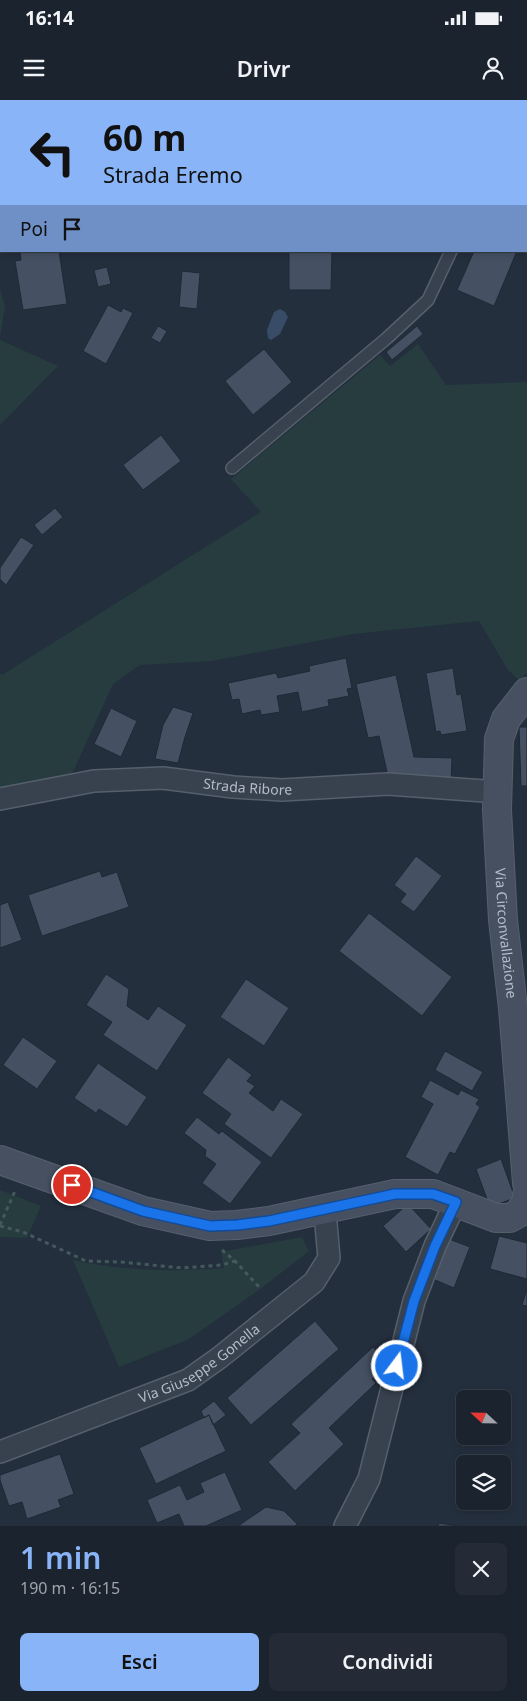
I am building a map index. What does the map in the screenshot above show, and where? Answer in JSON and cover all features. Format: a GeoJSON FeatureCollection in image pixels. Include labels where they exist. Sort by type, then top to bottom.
{"type":"FeatureCollection","features":[{"type":"Feature","properties":{"kind":"main road","name":"Via Circonvallazione"},"geometry":{"type":"LineString","coordinates":[[527,692],[506,719],[499,739],[496,810],[503,920],[513,1008],[527,1182]]}},
{"type":"Feature","properties":{"kind":"main road"},"geometry":{"type":"LineString","coordinates":[[0,1160],[143,1211],[210,1226],[269,1221],[395,1194],[433,1194],[496,1218],[510,1218],[524,1208]]}},
{"type":"Feature","properties":{"kind":"street","name":"Strada Ribore"},"geometry":{"type":"LineString","coordinates":[[0,799],[94,781],[163,778],[233,787],[282,790],[388,784],[498,792]]}},
{"type":"Feature","properties":{"kind":"street"},"geometry":{"type":"LineString","coordinates":[[345,1526],[369,1479],[414,1301],[435,1246],[456,1202]]}},
{"type":"Feature","properties":{"kind":"street","name":"Via Giuseppe Gonella"},"geometry":{"type":"LineString","coordinates":[[0,1452],[188,1380],[219,1358],[314,1282],[329,1258],[326,1224],[321,1211]]}},
{"type":"Feature","properties":{"kind":"lane"},"geometry":{"type":"LineString","coordinates":[[232,468],[388,338],[428,300],[451,252]]}},
{"type":"Feature","properties":{"kind":"path"},"geometry":{"type":"LineString","coordinates":[[15,1191],[0,1225],[23,1232],[86,1261],[121,1262],[182,1268],[222,1265],[236,1261]]}},
{"type":"Feature","properties":{"kind":"path"},"geometry":{"type":"LineString","coordinates":[[218,1246],[236,1261],[259,1287]]}},
{"type":"Feature","properties":{"kind":"green space"},"geometry":{"type":"Polygon","coordinates":[[[0,290],[5,306],[0,338],[0,290]]]}},
{"type":"Feature","properties":{"kind":"green space"},"geometry":{"type":"Polygon","coordinates":[[[0,340],[58,366],[0,425],[0,340]]]}},
{"type":"Feature","properties":{"kind":"green space"},"geometry":{"type":"Polygon","coordinates":[[[418,344],[446,385],[527,382],[527,673],[519,680],[508,670],[479,621],[353,634],[212,661],[140,665],[113,684],[72,774],[0,788],[0,674],[2,675],[261,512],[231,479],[380,355],[390,366],[418,344]]]}},
{"type":"Feature","properties":{"kind":"green space"},"geometry":{"type":"Polygon","coordinates":[[[0,1190],[41,1206],[27,1238],[0,1237],[0,1190]]]}},
{"type":"Feature","properties":{"kind":"green space"},"geometry":{"type":"Polygon","coordinates":[[[302,1237],[309,1251],[263,1287],[189,1339],[119,1367],[73,1260],[148,1270],[224,1268],[221,1252],[302,1237]]]}},
{"type":"Feature","properties":{"kind":"water"},"geometry":{"type":"Polygon","coordinates":[[[280,309],[288,317],[280,334],[271,340],[268,338],[267,330],[274,312],[280,309]]]}},
{"type":"Feature","properties":{"kind":"building"},"geometry":{"type":"Polygon","coordinates":[[[20,252],[59,252],[67,304],[23,310],[15,261],[21,260],[20,252]]]}},
{"type":"Feature","properties":{"kind":"building"},"geometry":{"type":"Polygon","coordinates":[[[289,252],[332,252],[331,290],[289,290],[289,252]]]}},
{"type":"Feature","properties":{"kind":"building"},"geometry":{"type":"Polygon","coordinates":[[[474,252],[517,252],[494,306],[457,290],[474,252]]]}},
{"type":"Feature","properties":{"kind":"building"},"geometry":{"type":"Polygon","coordinates":[[[107,267],[111,284],[98,287],[94,270],[107,267]]]}},
{"type":"Feature","properties":{"kind":"building"},"geometry":{"type":"Polygon","coordinates":[[[182,271],[200,273],[197,309],[179,307],[182,271]]]}},
{"type":"Feature","properties":{"kind":"building"},"geometry":{"type":"Polygon","coordinates":[[[108,305],[121,312],[123,308],[133,313],[106,364],[83,351],[108,305]]]}},
{"type":"Feature","properties":{"kind":"building"},"geometry":{"type":"Polygon","coordinates":[[[158,326],[167,331],[160,343],[151,338],[158,326]]]}},
{"type":"Feature","properties":{"kind":"building"},"geometry":{"type":"Polygon","coordinates":[[[417,326],[423,334],[392,360],[386,352],[417,326]]]}},
{"type":"Feature","properties":{"kind":"building"},"geometry":{"type":"Polygon","coordinates":[[[264,349],[292,382],[253,415],[225,381],[264,349]]]}},
{"type":"Feature","properties":{"kind":"building"},"geometry":{"type":"Polygon","coordinates":[[[161,435],[181,461],[143,490],[123,465],[161,435]]]}},
{"type":"Feature","properties":{"kind":"building"},"geometry":{"type":"Polygon","coordinates":[[[55,508],[63,517],[42,535],[34,525],[55,508]]]}},
{"type":"Feature","properties":{"kind":"building"},"geometry":{"type":"Polygon","coordinates":[[[21,537],[34,545],[6,585],[0,579],[0,568],[21,537]]]}},
{"type":"Feature","properties":{"kind":"building"},"geometry":{"type":"Polygon","coordinates":[[[346,658],[352,688],[347,689],[349,696],[328,700],[329,706],[302,712],[298,692],[277,696],[280,712],[261,715],[260,710],[242,714],[239,699],[232,700],[228,683],[276,673],[278,678],[310,671],[309,666],[346,658]]]}},
{"type":"Feature","properties":{"kind":"building"},"geometry":{"type":"Polygon","coordinates":[[[453,668],[457,695],[461,694],[467,731],[441,735],[440,731],[436,732],[426,673],[453,668]]]}},
{"type":"Feature","properties":{"kind":"building"},"geometry":{"type":"Polygon","coordinates":[[[396,675],[414,757],[452,758],[451,782],[389,781],[379,736],[368,738],[356,684],[396,675]]]}},
{"type":"Feature","properties":{"kind":"building"},"geometry":{"type":"Polygon","coordinates":[[[173,707],[193,713],[178,763],[155,759],[163,725],[173,707]]]}},
{"type":"Feature","properties":{"kind":"building"},"geometry":{"type":"Polygon","coordinates":[[[111,708],[137,721],[121,757],[94,744],[111,708]]]}},
{"type":"Feature","properties":{"kind":"building"},"geometry":{"type":"Polygon","coordinates":[[[519,727],[527,727],[527,786],[521,786],[519,727]]]}},
{"type":"Feature","properties":{"kind":"building"},"geometry":{"type":"Polygon","coordinates":[[[416,856],[442,876],[414,912],[400,902],[406,894],[394,885],[416,856]]]}},
{"type":"Feature","properties":{"kind":"building"},"geometry":{"type":"Polygon","coordinates":[[[100,871],[102,877],[117,872],[129,907],[42,936],[28,895],[100,871]]]}},
{"type":"Feature","properties":{"kind":"building"},"geometry":{"type":"Polygon","coordinates":[[[8,902],[22,940],[0,948],[0,905],[8,902]]]}},
{"type":"Feature","properties":{"kind":"building"},"geometry":{"type":"Polygon","coordinates":[[[369,913],[452,977],[422,1016],[339,951],[369,913]]]}},
{"type":"Feature","properties":{"kind":"building"},"geometry":{"type":"Polygon","coordinates":[[[106,974],[129,989],[127,1006],[148,1020],[158,1006],[187,1025],[157,1071],[103,1035],[112,1022],[86,1005],[106,974]]]}},
{"type":"Feature","properties":{"kind":"building"},"geometry":{"type":"Polygon","coordinates":[[[246,979],[289,1008],[264,1046],[220,1017],[246,979]]]}},
{"type":"Feature","properties":{"kind":"building"},"geometry":{"type":"Polygon","coordinates":[[[23,1037],[57,1061],[37,1089],[3,1065],[23,1037]]]}},
{"type":"Feature","properties":{"kind":"building"},"geometry":{"type":"Polygon","coordinates":[[[445,1051],[483,1072],[472,1091],[435,1070],[445,1051]]]}},
{"type":"Feature","properties":{"kind":"building"},"geometry":{"type":"Polygon","coordinates":[[[228,1057],[252,1075],[247,1081],[255,1086],[249,1093],[273,1111],[281,1099],[303,1114],[271,1158],[224,1124],[231,1114],[202,1093],[228,1057]]]}},
{"type":"Feature","properties":{"kind":"building"},"geometry":{"type":"Polygon","coordinates":[[[98,1063],[147,1097],[127,1127],[99,1109],[96,1113],[74,1098],[98,1063]]]}},
{"type":"Feature","properties":{"kind":"building"},"geometry":{"type":"Polygon","coordinates":[[[430,1080],[458,1095],[461,1090],[479,1099],[476,1104],[480,1107],[455,1154],[450,1152],[438,1175],[405,1157],[433,1104],[421,1097],[430,1080]]]}},
{"type":"Feature","properties":{"kind":"building"},"geometry":{"type":"Polygon","coordinates":[[[197,1117],[219,1134],[222,1131],[262,1162],[230,1204],[202,1183],[216,1164],[205,1156],[206,1150],[184,1133],[197,1117]]]}},
{"type":"Feature","properties":{"kind":"building"},"geometry":{"type":"Polygon","coordinates":[[[501,1159],[515,1198],[490,1207],[476,1169],[501,1159]]]}},
{"type":"Feature","properties":{"kind":"building"},"geometry":{"type":"Polygon","coordinates":[[[408,1204],[431,1229],[406,1252],[383,1226],[408,1204]]]}},
{"type":"Feature","properties":{"kind":"building"},"geometry":{"type":"Polygon","coordinates":[[[499,1236],[527,1243],[527,1279],[490,1269],[499,1236]]]}},
{"type":"Feature","properties":{"kind":"building"},"geometry":{"type":"Polygon","coordinates":[[[449,1239],[470,1247],[454,1288],[433,1279],[449,1239]]]}},
{"type":"Feature","properties":{"kind":"building"},"geometry":{"type":"Polygon","coordinates":[[[527,1289],[527,1306],[522,1305],[527,1289]]]}},
{"type":"Feature","properties":{"kind":"building"},"geometry":{"type":"Polygon","coordinates":[[[315,1321],[339,1349],[251,1425],[227,1398],[315,1321]]]}},
{"type":"Feature","properties":{"kind":"building"},"geometry":{"type":"Polygon","coordinates":[[[373,1347],[388,1364],[372,1379],[376,1383],[329,1428],[344,1444],[295,1491],[268,1462],[300,1433],[291,1424],[373,1347]]]}},
{"type":"Feature","properties":{"kind":"building"},"geometry":{"type":"Polygon","coordinates":[[[214,1401],[226,1415],[213,1425],[209,1415],[204,1418],[201,1411],[214,1401]]]}},
{"type":"Feature","properties":{"kind":"building"},"geometry":{"type":"Polygon","coordinates":[[[209,1415],[226,1451],[156,1484],[139,1448],[209,1415]]]}},
{"type":"Feature","properties":{"kind":"building"},"geometry":{"type":"Polygon","coordinates":[[[60,1454],[74,1494],[58,1500],[61,1507],[27,1519],[22,1502],[9,1506],[0,1475],[60,1454]]]}},
{"type":"Feature","properties":{"kind":"building"},"geometry":{"type":"Polygon","coordinates":[[[225,1472],[242,1510],[206,1526],[184,1526],[179,1514],[157,1523],[147,1500],[180,1485],[187,1500],[204,1492],[200,1483],[225,1472]]]}},
{"type":"Feature","properties":{"kind":"building"},"geometry":{"type":"Polygon","coordinates":[[[266,1507],[284,1511],[297,1524],[295,1526],[238,1526],[266,1507]]]}},
{"type":"Feature","properties":{"kind":"building"},"geometry":{"type":"Polygon","coordinates":[[[439,1523],[458,1526],[438,1526],[439,1523]]]}},
{"type":"Feature","properties":{"kind":"route"},"geometry":{"type":"LineString","coordinates":[[72,1185],[143,1211],[210,1226],[269,1221],[395,1194],[433,1194],[456,1202],[435,1246],[414,1301],[397,1366]]}}]}
